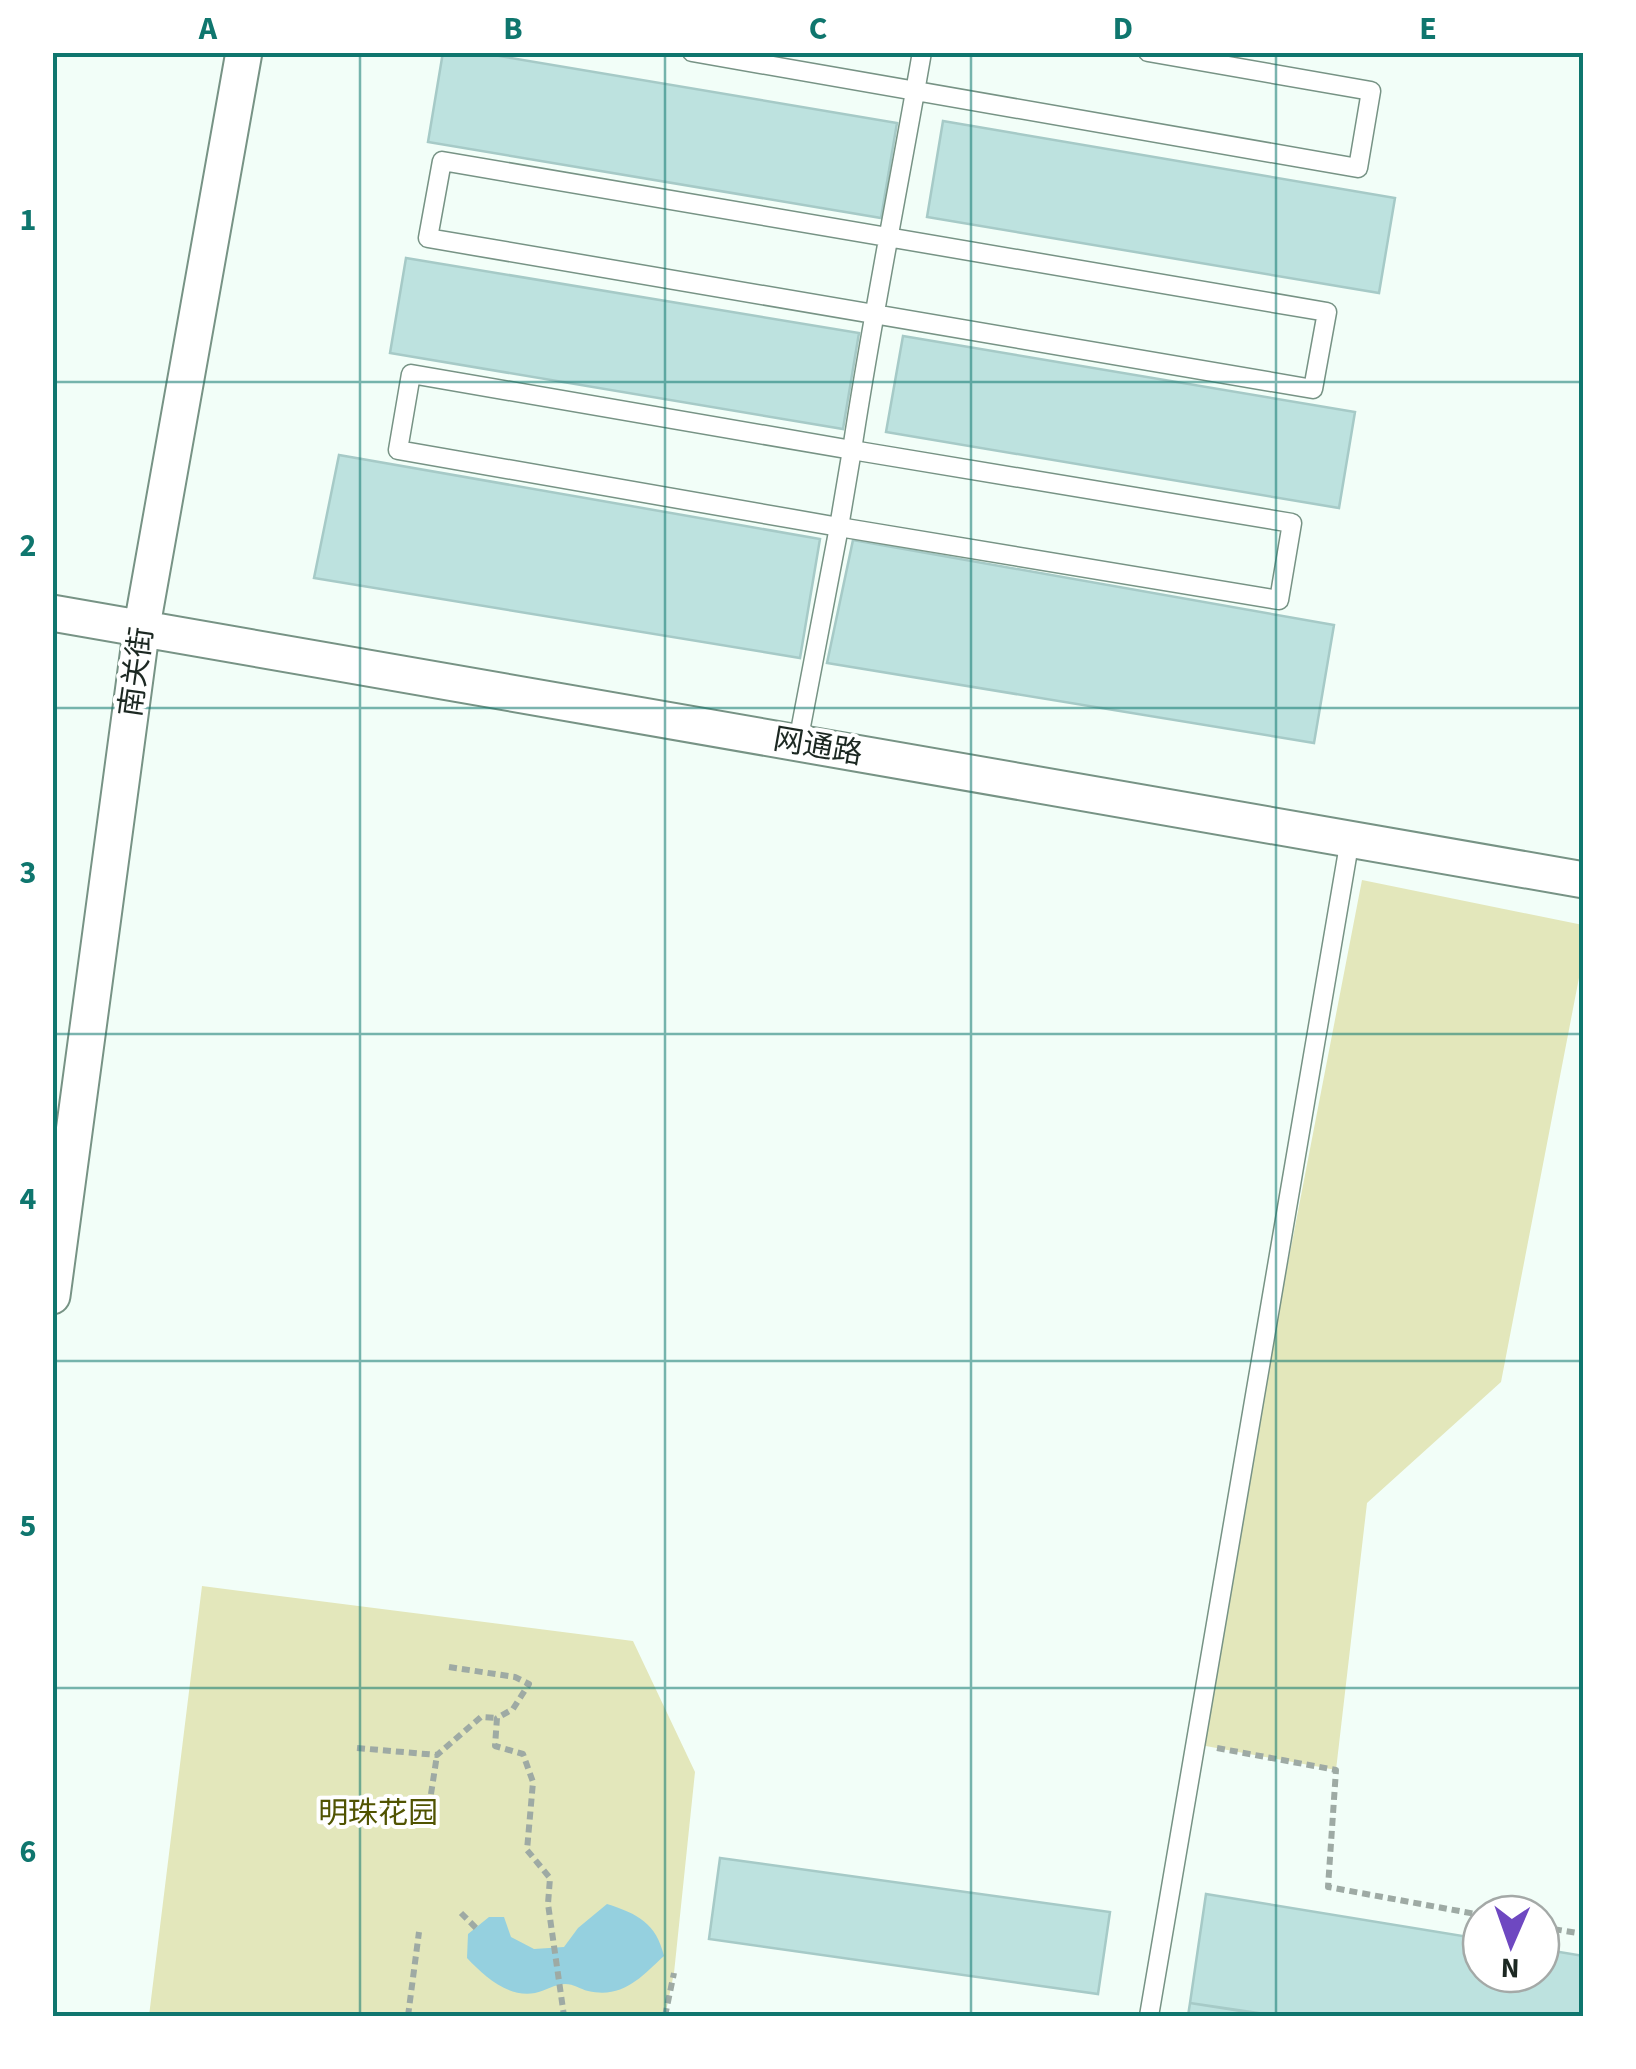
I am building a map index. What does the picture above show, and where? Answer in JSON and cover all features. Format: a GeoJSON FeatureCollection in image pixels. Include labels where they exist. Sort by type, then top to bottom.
{"type":"FeatureCollection","features":[{"type":"Feature","properties":{"kind":"street","name":"南关街"},"geometry":{"type":"LineString","coordinates":[[52,1296],[142,626],[244,52]]}},
{"type":"Feature","properties":{"kind":"street","name":"网通路"},"geometry":{"type":"LineString","coordinates":[[52,613],[1584,880]]}},
{"type":"Feature","properties":{"kind":"lane"},"geometry":{"type":"LineString","coordinates":[[692,52],[1358,168],[1371,91],[1148,52]]}},
{"type":"Feature","properties":{"kind":"lane"},"geometry":{"type":"LineString","coordinates":[[798,742],[839,527],[872,312],[890,236],[922,52]]}},
{"type":"Feature","properties":{"kind":"lane"},"geometry":{"type":"LineString","coordinates":[[442,161],[1327,312],[1313,389],[872,312],[428,238],[442,161]]}},
{"type":"Feature","properties":{"kind":"lane"},"geometry":{"type":"LineString","coordinates":[[411,374],[1292,524],[1279,600],[839,527],[398,450],[411,374]]}},
{"type":"Feature","properties":{"kind":"lane"},"geometry":{"type":"LineString","coordinates":[[1148,2016],[1350,839]]}},
{"type":"Feature","properties":{"kind":"path"},"geometry":{"type":"LineString","coordinates":[[429,1807],[438,1755],[481,1717],[497,1718],[513,1709],[528,1684],[515,1677],[448,1666]]}},
{"type":"Feature","properties":{"kind":"path"},"geometry":{"type":"LineString","coordinates":[[497,1718],[495,1746],[523,1754],[533,1782],[528,1850],[550,1878],[548,1904],[564,2016]]}},
{"type":"Feature","properties":{"kind":"path"},"geometry":{"type":"LineString","coordinates":[[1195,1744],[1336,1770],[1328,1887],[1461,1911]]}},
{"type":"Feature","properties":{"kind":"path"},"geometry":{"type":"LineString","coordinates":[[357,1748],[438,1755]]}},
{"type":"Feature","properties":{"kind":"path"},"geometry":{"type":"LineString","coordinates":[[462,1913],[476,1928]]}},
{"type":"Feature","properties":{"kind":"path"},"geometry":{"type":"LineString","coordinates":[[408,2016],[419,1932]]}},
{"type":"Feature","properties":{"kind":"path"},"geometry":{"type":"LineString","coordinates":[[665,2016],[674,1973]]}},
{"type":"Feature","properties":{"kind":"green space"},"geometry":{"type":"Polygon","coordinates":[[[1362,880],[1583,925],[1583,957],[1501,1382],[1367,1503],[1336,1770],[1195,1744],[1362,880]]]}},
{"type":"Feature","properties":{"kind":"green space","name":"明珠花园"},"geometry":{"type":"Polygon","coordinates":[[[202,1586],[633,1641],[695,1772],[674,1973],[665,2016],[149,2016],[202,1586]]]}},
{"type":"Feature","properties":{"kind":"water"},"geometry":{"type":"Polygon","coordinates":[[[607,1904],[644,1921],[656,1935],[664,1956],[621,1989],[600,1993],[565,1984],[535,1993],[515,1992],[489,1978],[467,1958],[468,1934],[489,1917],[504,1917],[511,1937],[534,1949],[564,1947],[578,1928],[607,1904]]]}},
{"type":"Feature","properties":{"kind":"building"},"geometry":{"type":"Polygon","coordinates":[[[443,52],[476,52],[897,123],[881,218],[428,142],[443,52]]]}},
{"type":"Feature","properties":{"kind":"building"},"geometry":{"type":"Polygon","coordinates":[[[943,121],[1395,198],[1379,293],[927,217],[943,121]]]}},
{"type":"Feature","properties":{"kind":"building"},"geometry":{"type":"Polygon","coordinates":[[[406,258],[859,333],[843,429],[390,353],[406,258]]]}},
{"type":"Feature","properties":{"kind":"building"},"geometry":{"type":"Polygon","coordinates":[[[903,336],[1355,412],[1339,508],[886,432],[903,336]]]}},
{"type":"Feature","properties":{"kind":"building"},"geometry":{"type":"Polygon","coordinates":[[[339,455],[820,539],[800,658],[314,578],[339,455]]]}},
{"type":"Feature","properties":{"kind":"building"},"geometry":{"type":"Polygon","coordinates":[[[853,540],[1334,625],[1314,743],[827,663],[853,540]]]}},
{"type":"Feature","properties":{"kind":"building"},"geometry":{"type":"Polygon","coordinates":[[[720,1858],[1110,1912],[1098,1994],[709,1939],[720,1858]]]}},
{"type":"Feature","properties":{"kind":"building"},"geometry":{"type":"Polygon","coordinates":[[[1206,1894],[1461,1936],[1461,1994],[1561,1994],[1561,1952],[1584,1956],[1584,2016],[1279,2016],[1190,2003],[1206,1894]]]}},
{"type":"Feature","properties":{"kind":"building"},"geometry":{"type":"Polygon","coordinates":[[[1190,2003],[1247,2012],[1246,2016],[1188,2016],[1190,2003]]]}}]}
